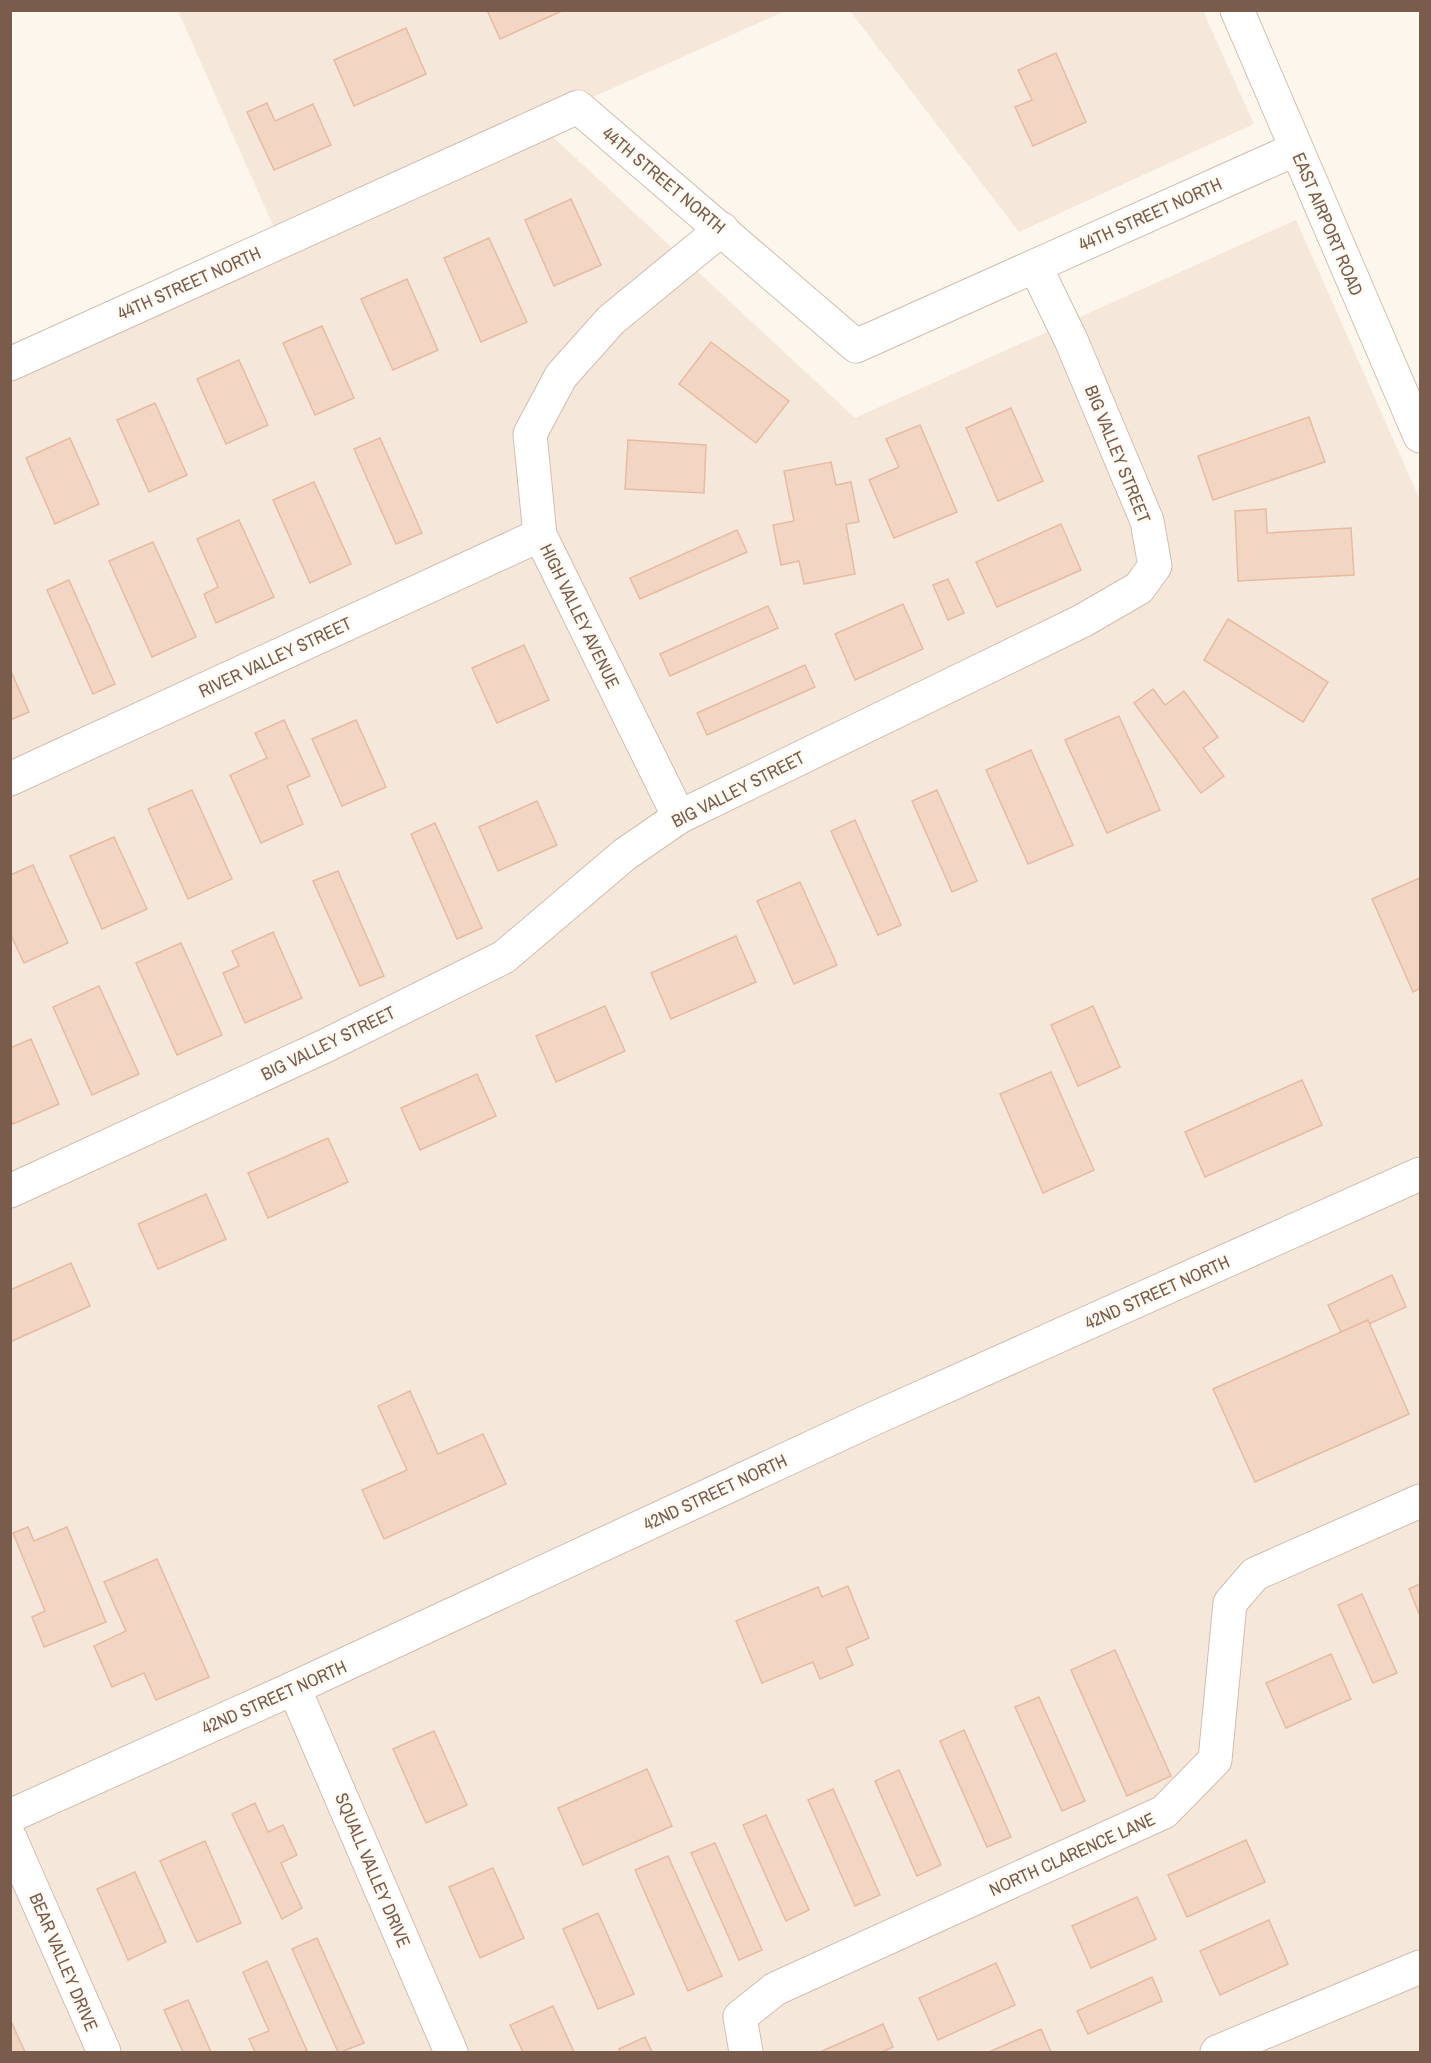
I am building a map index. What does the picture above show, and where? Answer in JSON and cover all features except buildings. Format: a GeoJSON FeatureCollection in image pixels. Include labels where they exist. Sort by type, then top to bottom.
{"type":"FeatureCollection","features":[{"type":"Feature","properties":{"kind":"street","name":"EAST AIRPORT ROAD"},"geometry":{"type":"LineString","coordinates":[[1237,10],[1420,436]]}},
{"type":"Feature","properties":{"kind":"street","name":"44TH STREET NORTH"},"geometry":{"type":"LineString","coordinates":[[10,364],[578,107],[856,346],[1296,149]]}},
{"type":"Feature","properties":{"kind":"street","name":"HIGH VALLEY AVENUE"},"geometry":{"type":"LineString","coordinates":[[679,816],[540,535],[530,434],[561,376],[611,320],[722,230]]}},
{"type":"Feature","properties":{"kind":"street","name":"BIG VALLEY STREET"},"geometry":{"type":"LineString","coordinates":[[10,1191],[325,1046],[504,957],[624,855],[679,816],[1082,621],[1139,588],[1155,566],[1147,521],[1071,340],[1035,266]]}},
{"type":"Feature","properties":{"kind":"street","name":"RIVER VALLEY STREET"},"geometry":{"type":"LineString","coordinates":[[10,779],[540,535]]}},
{"type":"Feature","properties":{"kind":"street","name":"42ND STREET NORTH"},"geometry":{"type":"LineString","coordinates":[[10,1816],[294,1688],[875,1418],[1420,1174]]}},
{"type":"Feature","properties":{"kind":"street","name":"NORTH CLARENCE LANE"},"geometry":{"type":"LineString","coordinates":[[746,2052],[740,2017],[775,1989],[1164,1812],[1215,1760],[1230,1603],[1255,1574],[1420,1501]]}},
{"type":"Feature","properties":{"kind":"street","name":"SQUALL VALLEY DRIVE"},"geometry":{"type":"LineString","coordinates":[[294,1688],[451,2052]]}},
{"type":"Feature","properties":{"kind":"street","name":"BEAR VALLEY DRIVE"},"geometry":{"type":"LineString","coordinates":[[10,1838],[104,2052]]}},
{"type":"Feature","properties":{"kind":"street"},"geometry":{"type":"LineString","coordinates":[[1217,2052],[1420,1967]]}},
{"type":"Feature","properties":{"kind":"shaded area"},"geometry":{"type":"Polygon","coordinates":[[[178,11],[785,11],[537,122],[855,418],[1296,220],[1420,500],[1420,2052],[11,2052],[10,360],[279,239],[178,11]]]}},
{"type":"Feature","properties":{"kind":"shaded area"},"geometry":{"type":"Polygon","coordinates":[[[850,11],[1203,11],[1254,124],[1019,232],[850,11]]]}}]}
